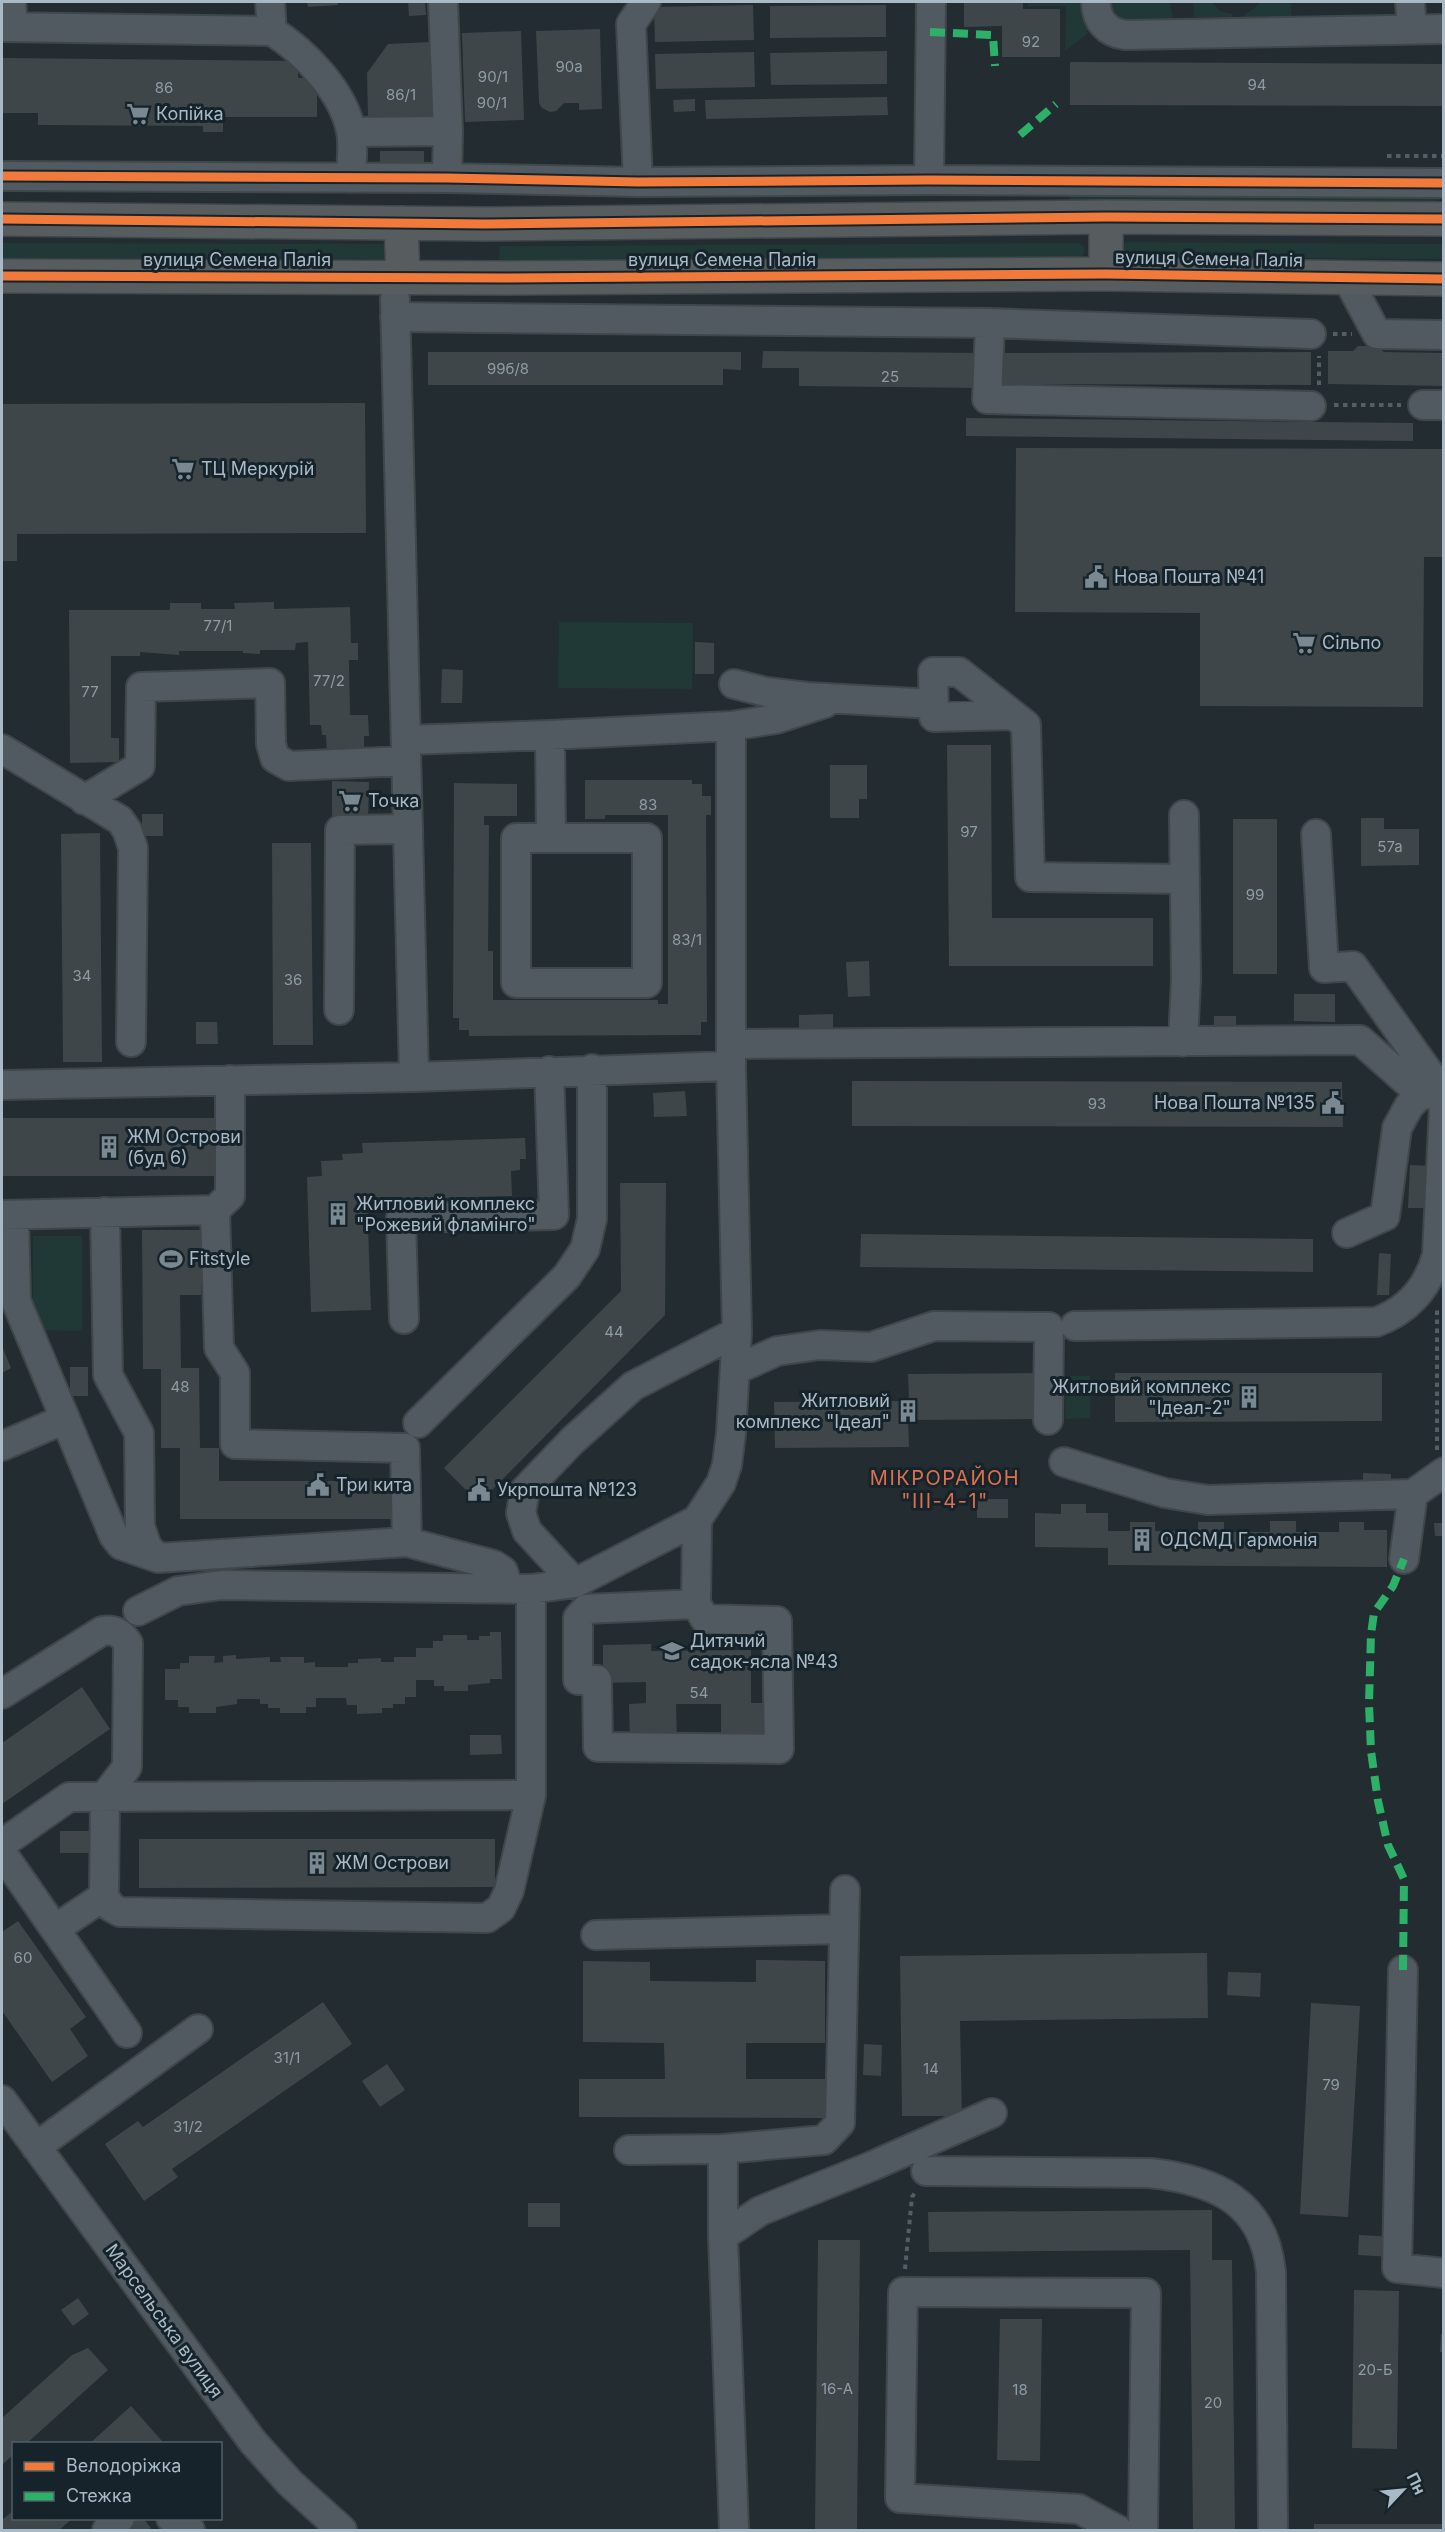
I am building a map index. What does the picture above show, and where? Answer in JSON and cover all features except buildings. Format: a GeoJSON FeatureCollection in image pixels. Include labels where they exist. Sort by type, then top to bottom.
{"type":"FeatureCollection","features":[{"type":"Feature","properties":{"kind":"highway"},"geometry":{"type":"LineString","coordinates":[[2,219],[401,223],[1106,217],[1443,219]]}},
{"type":"Feature","properties":{"kind":"highway"},"geometry":{"type":"LineString","coordinates":[[1106,217],[1106,274]]}},
{"type":"Feature","properties":{"kind":"highway"},"geometry":{"type":"LineString","coordinates":[[399,276],[401,223]]}},
{"type":"Feature","properties":{"kind":"highway","name":"вулиця Семена Палія"},"geometry":{"type":"LineString","coordinates":[[2,276],[520,278],[1106,274],[1443,279]]}},
{"type":"Feature","properties":{"kind":"street"},"geometry":{"type":"LineString","coordinates":[[270,2],[272,31]]}},
{"type":"Feature","properties":{"kind":"street"},"geometry":{"type":"LineString","coordinates":[[442,2],[448,131],[447,178]]}},
{"type":"Feature","properties":{"kind":"street"},"geometry":{"type":"LineString","coordinates":[[638,182],[631,24],[646,2]]}},
{"type":"Feature","properties":{"kind":"street"},"geometry":{"type":"LineString","coordinates":[[929,180],[931,2]]}},
{"type":"Feature","properties":{"kind":"street"},"geometry":{"type":"LineString","coordinates":[[1096,2],[1098,17],[1103,24],[1117,34],[1443,29]]}},
{"type":"Feature","properties":{"kind":"street"},"geometry":{"type":"LineString","coordinates":[[1410,2],[1412,29]]}},
{"type":"Feature","properties":{"kind":"street"},"geometry":{"type":"LineString","coordinates":[[9,19],[272,31],[294,45],[319,71],[337,98],[351,132],[351,178]]}},
{"type":"Feature","properties":{"kind":"street"},"geometry":{"type":"LineString","coordinates":[[351,132],[448,131]]}},
{"type":"Feature","properties":{"kind":"street"},"geometry":{"type":"LineString","coordinates":[[2,176],[447,178],[638,182],[929,180],[1443,183]]}},
{"type":"Feature","properties":{"kind":"street"},"geometry":{"type":"LineString","coordinates":[[399,276],[395,317],[414,1077]]}},
{"type":"Feature","properties":{"kind":"street"},"geometry":{"type":"LineString","coordinates":[[1347,278],[1377,334],[1443,335]]}},
{"type":"Feature","properties":{"kind":"street"},"geometry":{"type":"LineString","coordinates":[[395,317],[990,323],[1315,334]]}},
{"type":"Feature","properties":{"kind":"street"},"geometry":{"type":"LineString","coordinates":[[990,323],[987,399],[1315,406]]}},
{"type":"Feature","properties":{"kind":"street"},"geometry":{"type":"LineString","coordinates":[[1012,714],[934,717],[933,672],[959,672],[1026,724],[1030,877],[1185,879]]}},
{"type":"Feature","properties":{"kind":"street"},"geometry":{"type":"LineString","coordinates":[[84,800],[140,765],[141,687],[270,683],[271,744],[275,758],[289,766],[550,735],[731,726],[776,719],[838,698]]}},
{"type":"Feature","properties":{"kind":"street"},"geometry":{"type":"LineString","coordinates":[[734,684],[776,693],[933,704]]}},
{"type":"Feature","properties":{"kind":"street"},"geometry":{"type":"LineString","coordinates":[[138,1611],[178,1590],[221,1585],[519,1588],[575,1583],[697,1520],[721,1483],[727,1465],[737,1332],[731,1055],[731,726]]}},
{"type":"Feature","properties":{"kind":"street"},"geometry":{"type":"LineString","coordinates":[[550,735],[551,838]]}},
{"type":"Feature","properties":{"kind":"street"},"geometry":{"type":"LineString","coordinates":[[2,749],[120,820],[131,838],[133,848],[131,1042]]}},
{"type":"Feature","properties":{"kind":"street"},"geometry":{"type":"LineString","coordinates":[[1184,815],[1184,1042]]}},
{"type":"Feature","properties":{"kind":"street"},"geometry":{"type":"LineString","coordinates":[[339,1010],[340,830],[408,829]]}},
{"type":"Feature","properties":{"kind":"street"},"geometry":{"type":"LineString","coordinates":[[1075,1326],[1376,1322],[1393,1316],[1408,1305],[1422,1289],[1433,1270],[1437,1256],[1438,1097],[1353,966],[1324,968],[1316,834]]}},
{"type":"Feature","properties":{"kind":"street"},"geometry":{"type":"LineString","coordinates":[[516,838],[551,838],[647,838],[647,983],[516,983],[516,838]]}},
{"type":"Feature","properties":{"kind":"street"},"geometry":{"type":"LineString","coordinates":[[2,1085],[414,1077],[592,1069],[731,1055],[1184,1042],[1360,1040],[1438,1097]]}},
{"type":"Feature","properties":{"kind":"street"},"geometry":{"type":"LineString","coordinates":[[418,1423],[567,1276],[585,1249],[592,1219],[592,1069]]}},
{"type":"Feature","properties":{"kind":"street"},"geometry":{"type":"LineString","coordinates":[[404,1318],[401,1218],[554,1215],[549,1071]]}},
{"type":"Feature","properties":{"kind":"street"},"geometry":{"type":"LineString","coordinates":[[2,1694],[102,1631],[111,1630],[122,1634],[128,1643],[127,1767],[105,1796],[104,1896],[111,1907],[120,1912],[487,1917],[501,1908],[509,1891],[531,1795],[519,1588],[494,1565],[407,1542],[158,1558],[121,1545],[114,1536],[16,1301],[8,1264],[8,1215],[215,1210],[230,1196],[230,1080]]}},
{"type":"Feature","properties":{"kind":"street"},"geometry":{"type":"LineString","coordinates":[[1347,1233],[1385,1216],[1396,1128],[1409,1106],[1438,1097]]}},
{"type":"Feature","properties":{"kind":"street"},"geometry":{"type":"LineString","coordinates":[[215,1210],[219,1348],[235,1373],[236,1444],[405,1448],[407,1542]]}},
{"type":"Feature","properties":{"kind":"street"},"geometry":{"type":"LineString","coordinates":[[105,1212],[108,1375],[139,1433],[141,1526],[147,1547],[158,1558]]}},
{"type":"Feature","properties":{"kind":"street"},"geometry":{"type":"LineString","coordinates":[[735,1370],[777,1351],[820,1345],[871,1347],[934,1326],[1049,1327],[1048,1420]]}},
{"type":"Feature","properties":{"kind":"street"},"geometry":{"type":"LineString","coordinates":[[575,1583],[526,1531],[521,1513],[525,1490],[572,1441],[633,1386],[737,1332]]}},
{"type":"Feature","properties":{"kind":"street"},"geometry":{"type":"LineString","coordinates":[[2,1446],[65,1419]]}},
{"type":"Feature","properties":{"kind":"street"},"geometry":{"type":"LineString","coordinates":[[1064,1462],[1165,1493],[1208,1500],[1413,1494],[1440,1475]]}},
{"type":"Feature","properties":{"kind":"street"},"geometry":{"type":"LineString","coordinates":[[1404,1559],[1413,1494]]}},
{"type":"Feature","properties":{"kind":"street"},"geometry":{"type":"LineString","coordinates":[[696,1604],[586,1609],[578,1618],[578,1680],[597,1680],[598,1747],[779,1749],[777,1621],[705,1619],[696,1604],[697,1520]]}},
{"type":"Feature","properties":{"kind":"street"},"geometry":{"type":"LineString","coordinates":[[2,1844],[69,1797],[531,1795]]}},
{"type":"Feature","properties":{"kind":"street"},"geometry":{"type":"LineString","coordinates":[[2,1853],[127,2033]]}},
{"type":"Feature","properties":{"kind":"street"},"geometry":{"type":"LineString","coordinates":[[629,2150],[723,2149],[824,2140],[840,2123],[845,1890]]}},
{"type":"Feature","properties":{"kind":"street"},"geometry":{"type":"LineString","coordinates":[[55,1929],[104,1896]]}},
{"type":"Feature","properties":{"kind":"street"},"geometry":{"type":"LineString","coordinates":[[596,1935],[844,1929]]}},
{"type":"Feature","properties":{"kind":"street"},"geometry":{"type":"LineString","coordinates":[[1403,1970],[1397,2268],[1443,2273]]}},
{"type":"Feature","properties":{"kind":"street"},"geometry":{"type":"LineString","coordinates":[[36,2147],[198,2029]]}},
{"type":"Feature","properties":{"kind":"street","name":"Марсельська вулиця"},"geometry":{"type":"LineString","coordinates":[[2,2100],[253,2442],[290,2483],[342,2530]]}},
{"type":"Feature","properties":{"kind":"street"},"geometry":{"type":"LineString","coordinates":[[723,2236],[760,2211],[872,2166],[992,2113]]}},
{"type":"Feature","properties":{"kind":"street"},"geometry":{"type":"LineString","coordinates":[[723,2149],[723,2236],[734,2530]]}},
{"type":"Feature","properties":{"kind":"street"},"geometry":{"type":"LineString","coordinates":[[926,2171],[1150,2173],[1179,2176],[1206,2184],[1228,2194],[1248,2212],[1269,2249],[1271,2271],[1273,2530]]}},
{"type":"Feature","properties":{"kind":"street"},"geometry":{"type":"LineString","coordinates":[[1118,2530],[1079,2509],[900,2499],[903,2292],[1146,2293],[1143,2530]]}},
{"type":"Feature","properties":{"kind":"street"},"geometry":{"type":"LineString","coordinates":[[174,2520],[190,2530]]}},
{"type":"Feature","properties":{"kind":"path"},"geometry":{"type":"LineString","coordinates":[[1377,334],[1315,334],[1315,406],[1433,405]]}},
{"type":"Feature","properties":{"kind":"path"},"geometry":{"type":"LineString","coordinates":[[1437,1302],[1440,1475]]}},
{"type":"Feature","properties":{"kind":"path"},"geometry":{"type":"LineString","coordinates":[[903,2292],[912,2197],[926,2171]]}},
{"type":"Feature","properties":{"kind":"green space"},"geometry":{"type":"Polygon","coordinates":[[[1028,2],[1089,2],[1087,34],[1065,51],[1066,6],[1028,6],[1028,2]]]}},
{"type":"Feature","properties":{"kind":"green space"},"geometry":{"type":"Polygon","coordinates":[[[1111,2],[1170,2],[1173,21],[1112,21],[1111,2]]]}},
{"type":"Feature","properties":{"kind":"green space"},"geometry":{"type":"Polygon","coordinates":[[[1193,2],[1212,2],[1220,11],[1233,14],[1232,17],[1194,17],[1193,2]]]}},
{"type":"Feature","properties":{"kind":"green space"},"geometry":{"type":"Polygon","coordinates":[[[1259,2],[1291,2],[1291,17],[1242,17],[1259,2]]]}},
{"type":"Feature","properties":{"kind":"green space"},"geometry":{"type":"Polygon","coordinates":[[[1070,193],[1438,196],[1439,200],[1431,205],[1070,207],[1070,193]]]}},
{"type":"Feature","properties":{"kind":"green space"},"geometry":{"type":"Polygon","coordinates":[[[1126,242],[1443,244],[1444,259],[1127,257],[1122,253],[1122,246],[1126,242]]]}},
{"type":"Feature","properties":{"kind":"green space"},"geometry":{"type":"Polygon","coordinates":[[[2,243],[386,244],[387,259],[2,258],[2,243]]]}},
{"type":"Feature","properties":{"kind":"green space"},"geometry":{"type":"Polygon","coordinates":[[[1079,243],[1084,247],[1084,254],[1079,258],[499,261],[500,246],[1079,243]]]}},
{"type":"Feature","properties":{"kind":"green space"},"geometry":{"type":"Polygon","coordinates":[[[559,622],[693,623],[692,689],[558,688],[559,622]]]}},
{"type":"Feature","properties":{"kind":"green space"},"geometry":{"type":"Polygon","coordinates":[[[33,1236],[82,1236],[82,1331],[33,1330],[33,1236]]]}},
{"type":"Feature","properties":{"kind":"green space"},"geometry":{"type":"Polygon","coordinates":[[[1066,1376],[1090,1376],[1090,1418],[1065,1419],[1066,1376]]]}},
{"type":"Feature","properties":{"kind":"marked path"},"geometry":{"type":"LineString","coordinates":[[930,32],[993,35],[995,66]]}},
{"type":"Feature","properties":{"kind":"marked path"},"geometry":{"type":"LineString","coordinates":[[1020,135],[1056,104]]}},
{"type":"Feature","properties":{"kind":"marked path"},"geometry":{"type":"LineString","coordinates":[[1403,1970],[1404,1879],[1388,1845],[1378,1801],[1371,1751],[1369,1704],[1371,1634],[1374,1613],[1393,1586],[1404,1559]]}},
{"type":"Feature","properties":{"kind":"cycle path"},"geometry":{"type":"LineString","coordinates":[[2,176],[447,178],[638,182],[929,180],[1444,183]]}},
{"type":"Feature","properties":{"kind":"cycle path"},"geometry":{"type":"LineString","coordinates":[[2,219],[485,224],[1106,217],[1444,219]]}},
{"type":"Feature","properties":{"kind":"cycle path"},"geometry":{"type":"LineString","coordinates":[[2,276],[508,278],[1106,274],[1444,279]]}},
{"type":"Feature","properties":{"kind":"place","name":"Копійка"},"geometry":{"type":"Point","coordinates":[138,114]}},
{"type":"Feature","properties":{"kind":"place","name":"ТЦ Меркурій"},"geometry":{"type":"Point","coordinates":[183,469]}},
{"type":"Feature","properties":{"kind":"place","name":"Нова Пошта №41"},"geometry":{"type":"Point","coordinates":[1096,577]}},
{"type":"Feature","properties":{"kind":"place","name":"Сільпо"},"geometry":{"type":"Point","coordinates":[1304,643]}},
{"type":"Feature","properties":{"kind":"place","name":"Точка"},"geometry":{"type":"Point","coordinates":[350,801]}},
{"type":"Feature","properties":{"kind":"place","name":"Нова Пошта №135"},"geometry":{"type":"Point","coordinates":[1333,1103]}},
{"type":"Feature","properties":{"kind":"place","name":"ЖМ Острови (буд 6)"},"geometry":{"type":"Point","coordinates":[109,1147]}},
{"type":"Feature","properties":{"kind":"place","name":"Житловий комплекс \"Рожевий фламінго\""},"geometry":{"type":"Point","coordinates":[338,1214]}},
{"type":"Feature","properties":{"kind":"place","name":"Fitstyle"},"geometry":{"type":"Point","coordinates":[171,1259]}},
{"type":"Feature","properties":{"kind":"place","name":"Житловий комплекс \"Ідеал-2\""},"geometry":{"type":"Point","coordinates":[1249,1397]}},
{"type":"Feature","properties":{"kind":"place","name":"Житловий комплекс \"Ідеал\""},"geometry":{"type":"Point","coordinates":[908,1411]}},
{"type":"Feature","properties":{"kind":"place","name":"Три кита"},"geometry":{"type":"Point","coordinates":[318,1485]}},
{"type":"Feature","properties":{"kind":"place","name":"Укрпошта №123"},"geometry":{"type":"Point","coordinates":[479,1490]}},
{"type":"Feature","properties":{"kind":"place","name":"ОДСМД Гармонія"},"geometry":{"type":"Point","coordinates":[1142,1540]}},
{"type":"Feature","properties":{"kind":"place","name":"Дитячий садок-ясла №43"},"geometry":{"type":"Point","coordinates":[672,1651]}},
{"type":"Feature","properties":{"kind":"place","name":"ЖМ Острови"},"geometry":{"type":"Point","coordinates":[317,1863]}},
{"type":"Feature","properties":{"kind":"district","name":"МІКРОРАЙОН \"ІІІ-4-1\""},"geometry":{"type":"Point","coordinates":[945,1490]}}]}
